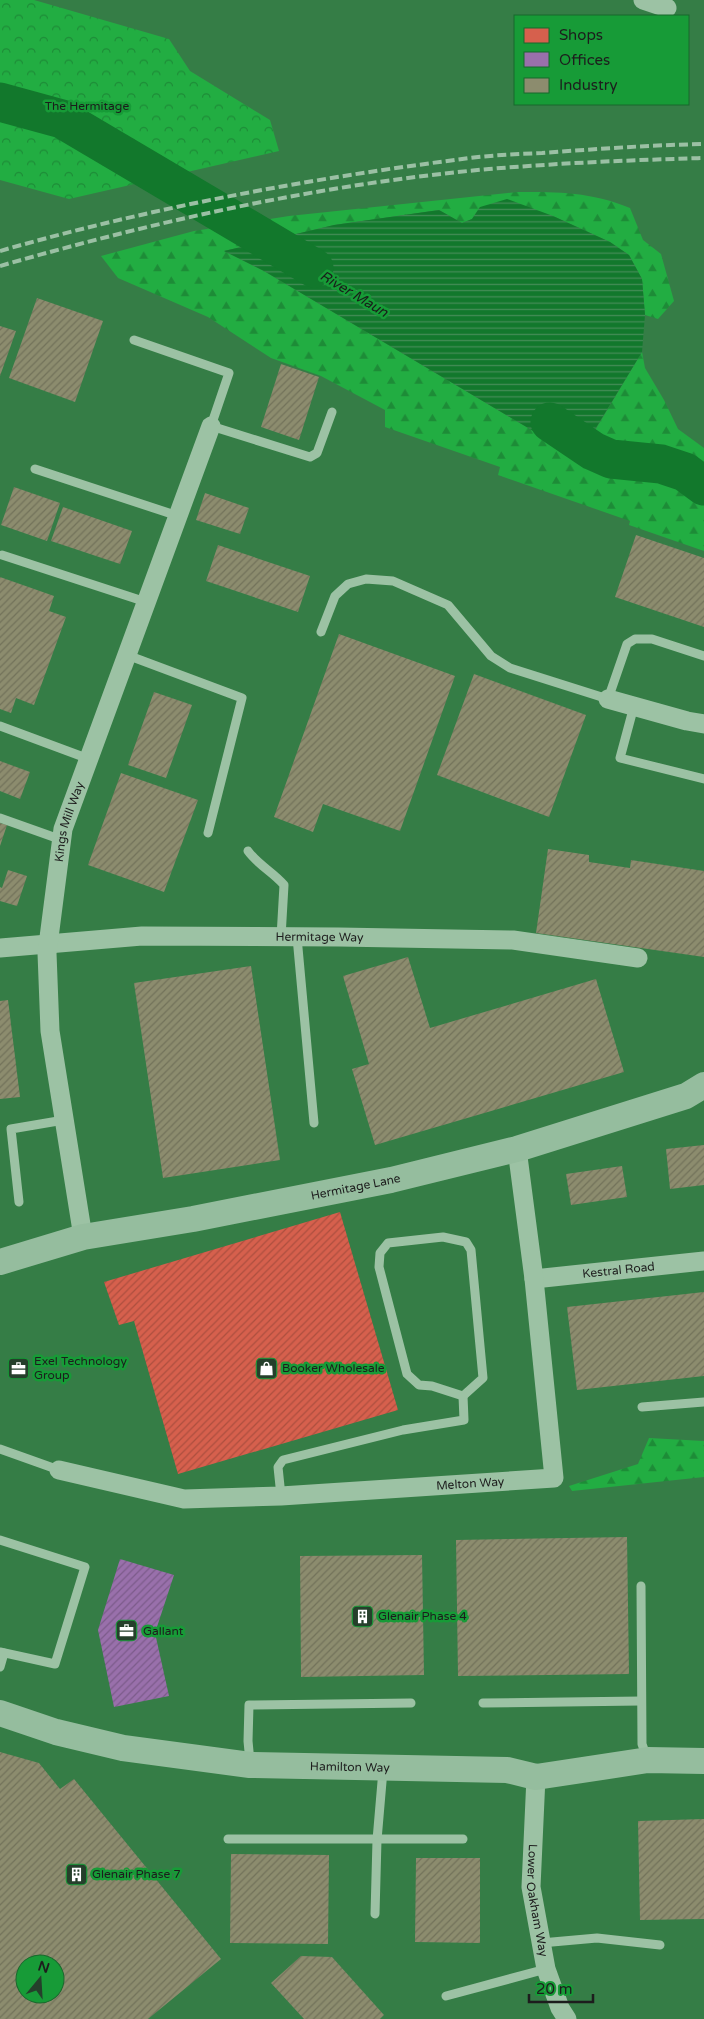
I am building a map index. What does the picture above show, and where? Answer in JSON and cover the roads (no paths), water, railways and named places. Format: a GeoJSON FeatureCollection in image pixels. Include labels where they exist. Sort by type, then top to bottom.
{"type":"FeatureCollection","features":[{"type":"Feature","properties":{"kind":"street"},"geometry":{"type":"LineString","coordinates":[[643,0],[667,8]]}},
{"type":"Feature","properties":{"kind":"street","name":"Kings Mill Way"},"geometry":{"type":"LineString","coordinates":[[83,1237],[50,1031],[47,953],[63,829],[211,426]]}},
{"type":"Feature","properties":{"kind":"street"},"geometry":{"type":"LineString","coordinates":[[608,698],[687,721],[704,724]]}},
{"type":"Feature","properties":{"kind":"street","name":"Hermitage Way"},"geometry":{"type":"LineString","coordinates":[[0,948],[142,936],[512,940],[638,958]]}},
{"type":"Feature","properties":{"kind":"street","name":"Hermitage Lane"},"geometry":{"type":"LineString","coordinates":[[0,1262],[83,1237],[194,1219],[391,1180],[517,1149],[686,1096],[704,1084]]}},
{"type":"Feature","properties":{"kind":"street","name":"Melton Way"},"geometry":{"type":"LineString","coordinates":[[59,1470],[184,1499],[281,1496],[554,1478],[534,1279],[517,1149]]}},
{"type":"Feature","properties":{"kind":"street","name":"Kestral Road"},"geometry":{"type":"LineString","coordinates":[[534,1279],[704,1261]]}},
{"type":"Feature","properties":{"kind":"street","name":"Hamilton Way"},"geometry":{"type":"LineString","coordinates":[[0,1713],[56,1732],[123,1748],[250,1765],[508,1770],[536,1777],[648,1760],[704,1761]]}},
{"type":"Feature","properties":{"kind":"street","name":"Lower Oakham Way"},"geometry":{"type":"LineString","coordinates":[[536,1777],[531,1887],[546,1969],[560,2008],[567,2019]]}},
{"type":"Feature","properties":{"kind":"lane"},"geometry":{"type":"LineString","coordinates":[[134,340],[229,374],[211,426],[310,457],[318,453],[332,412]]}},
{"type":"Feature","properties":{"kind":"lane"},"geometry":{"type":"LineString","coordinates":[[35,469],[178,516]]}},
{"type":"Feature","properties":{"kind":"lane"},"geometry":{"type":"LineString","coordinates":[[2,555],[146,602]]}},
{"type":"Feature","properties":{"kind":"lane"},"geometry":{"type":"LineString","coordinates":[[321,632],[335,596],[348,584],[366,579],[393,581],[448,605],[492,656],[510,668],[608,698],[627,644],[634,638],[652,639],[704,656]]}},
{"type":"Feature","properties":{"kind":"lane"},"geometry":{"type":"LineString","coordinates":[[127,655],[242,698],[208,834]]}},
{"type":"Feature","properties":{"kind":"lane"},"geometry":{"type":"LineString","coordinates":[[634,706],[620,758],[704,779]]}},
{"type":"Feature","properties":{"kind":"lane"},"geometry":{"type":"LineString","coordinates":[[0,726],[89,759]]}},
{"type":"Feature","properties":{"kind":"lane"},"geometry":{"type":"LineString","coordinates":[[0,818],[62,840]]}},
{"type":"Feature","properties":{"kind":"lane"},"geometry":{"type":"LineString","coordinates":[[248,851],[255,861],[278,877],[284,885],[289,937],[314,1124]]}},
{"type":"Feature","properties":{"kind":"lane"},"geometry":{"type":"LineString","coordinates":[[19,1202],[11,1129],[64,1120]]}},
{"type":"Feature","properties":{"kind":"lane"},"geometry":{"type":"LineString","coordinates":[[443,1237],[466,1242],[471,1250],[483,1378],[463,1396],[432,1386],[419,1385],[407,1374],[379,1267],[380,1252],[388,1243],[443,1237]]}},
{"type":"Feature","properties":{"kind":"lane"},"geometry":{"type":"LineString","coordinates":[[281,1496],[278,1467],[283,1460],[403,1430],[464,1420],[463,1396]]}},
{"type":"Feature","properties":{"kind":"lane"},"geometry":{"type":"LineString","coordinates":[[642,1407],[704,1402]]}},
{"type":"Feature","properties":{"kind":"lane"},"geometry":{"type":"LineString","coordinates":[[0,1449],[59,1470]]}},
{"type":"Feature","properties":{"kind":"lane"},"geometry":{"type":"LineString","coordinates":[[0,1540],[85,1567],[55,1664],[2,1652],[0,1666]]}},
{"type":"Feature","properties":{"kind":"lane"},"geometry":{"type":"LineString","coordinates":[[642,1586],[642,1744],[648,1760]]}},
{"type":"Feature","properties":{"kind":"lane"},"geometry":{"type":"LineString","coordinates":[[484,1703],[641,1702]]}},
{"type":"Feature","properties":{"kind":"lane"},"geometry":{"type":"LineString","coordinates":[[250,1765],[248,1741],[249,1705],[411,1703]]}},
{"type":"Feature","properties":{"kind":"lane"},"geometry":{"type":"LineString","coordinates":[[375,1914],[377,1840],[383,1767]]}},
{"type":"Feature","properties":{"kind":"lane"},"geometry":{"type":"LineString","coordinates":[[228,1838],[463,1839]]}},
{"type":"Feature","properties":{"kind":"lane"},"geometry":{"type":"LineString","coordinates":[[541,1943],[597,1938],[660,1945]]}},
{"type":"Feature","properties":{"kind":"lane"},"geometry":{"type":"LineString","coordinates":[[446,1996],[546,1969]]}},
{"type":"Feature","properties":{"kind":"water"},"geometry":{"type":"Polygon","coordinates":[[[507,199],[553,216],[610,242],[629,255],[642,279],[645,315],[642,352],[594,431],[593,451],[545,438],[264,271],[224,251],[334,225],[439,210],[462,223],[472,219],[480,207],[507,199]]]}},
{"type":"Feature","properties":{"kind":"waterway","name":"River Maun"},"geometry":{"type":"LineString","coordinates":[[0,102],[62,119],[314,268]]}},
{"type":"Feature","properties":{"kind":"waterway","name":"River Maun"},"geometry":{"type":"LineString","coordinates":[[550,422],[593,451],[611,459],[661,464],[685,472],[704,486]]}},
{"type":"Feature","properties":{"kind":"railway"},"geometry":{"type":"LineString","coordinates":[[0,251],[58,235],[174,208],[351,175],[488,156],[704,144]]}},
{"type":"Feature","properties":{"kind":"railway"},"geometry":{"type":"LineString","coordinates":[[0,266],[181,219],[304,194],[365,184],[489,169],[596,162],[704,158]]}},
{"type":"Feature","properties":{"kind":"place","name":"Exel Technology Group"},"geometry":{"type":"Point","coordinates":[18,1368]}},
{"type":"Feature","properties":{"kind":"place","name":"Booker Wholesale"},"geometry":{"type":"Point","coordinates":[266,1368]}},
{"type":"Feature","properties":{"kind":"place","name":"Glenair Phase 4"},"geometry":{"type":"Point","coordinates":[362,1616]}},
{"type":"Feature","properties":{"kind":"place","name":"Gallant"},"geometry":{"type":"Point","coordinates":[127,1631]}},
{"type":"Feature","properties":{"kind":"place","name":"Glenair Phase 7"},"geometry":{"type":"Point","coordinates":[76,1874]}},
{"type":"Feature","properties":{"kind":"park label","name":"The Hermitage"},"geometry":{"type":"Point","coordinates":[87,106]}}]}
